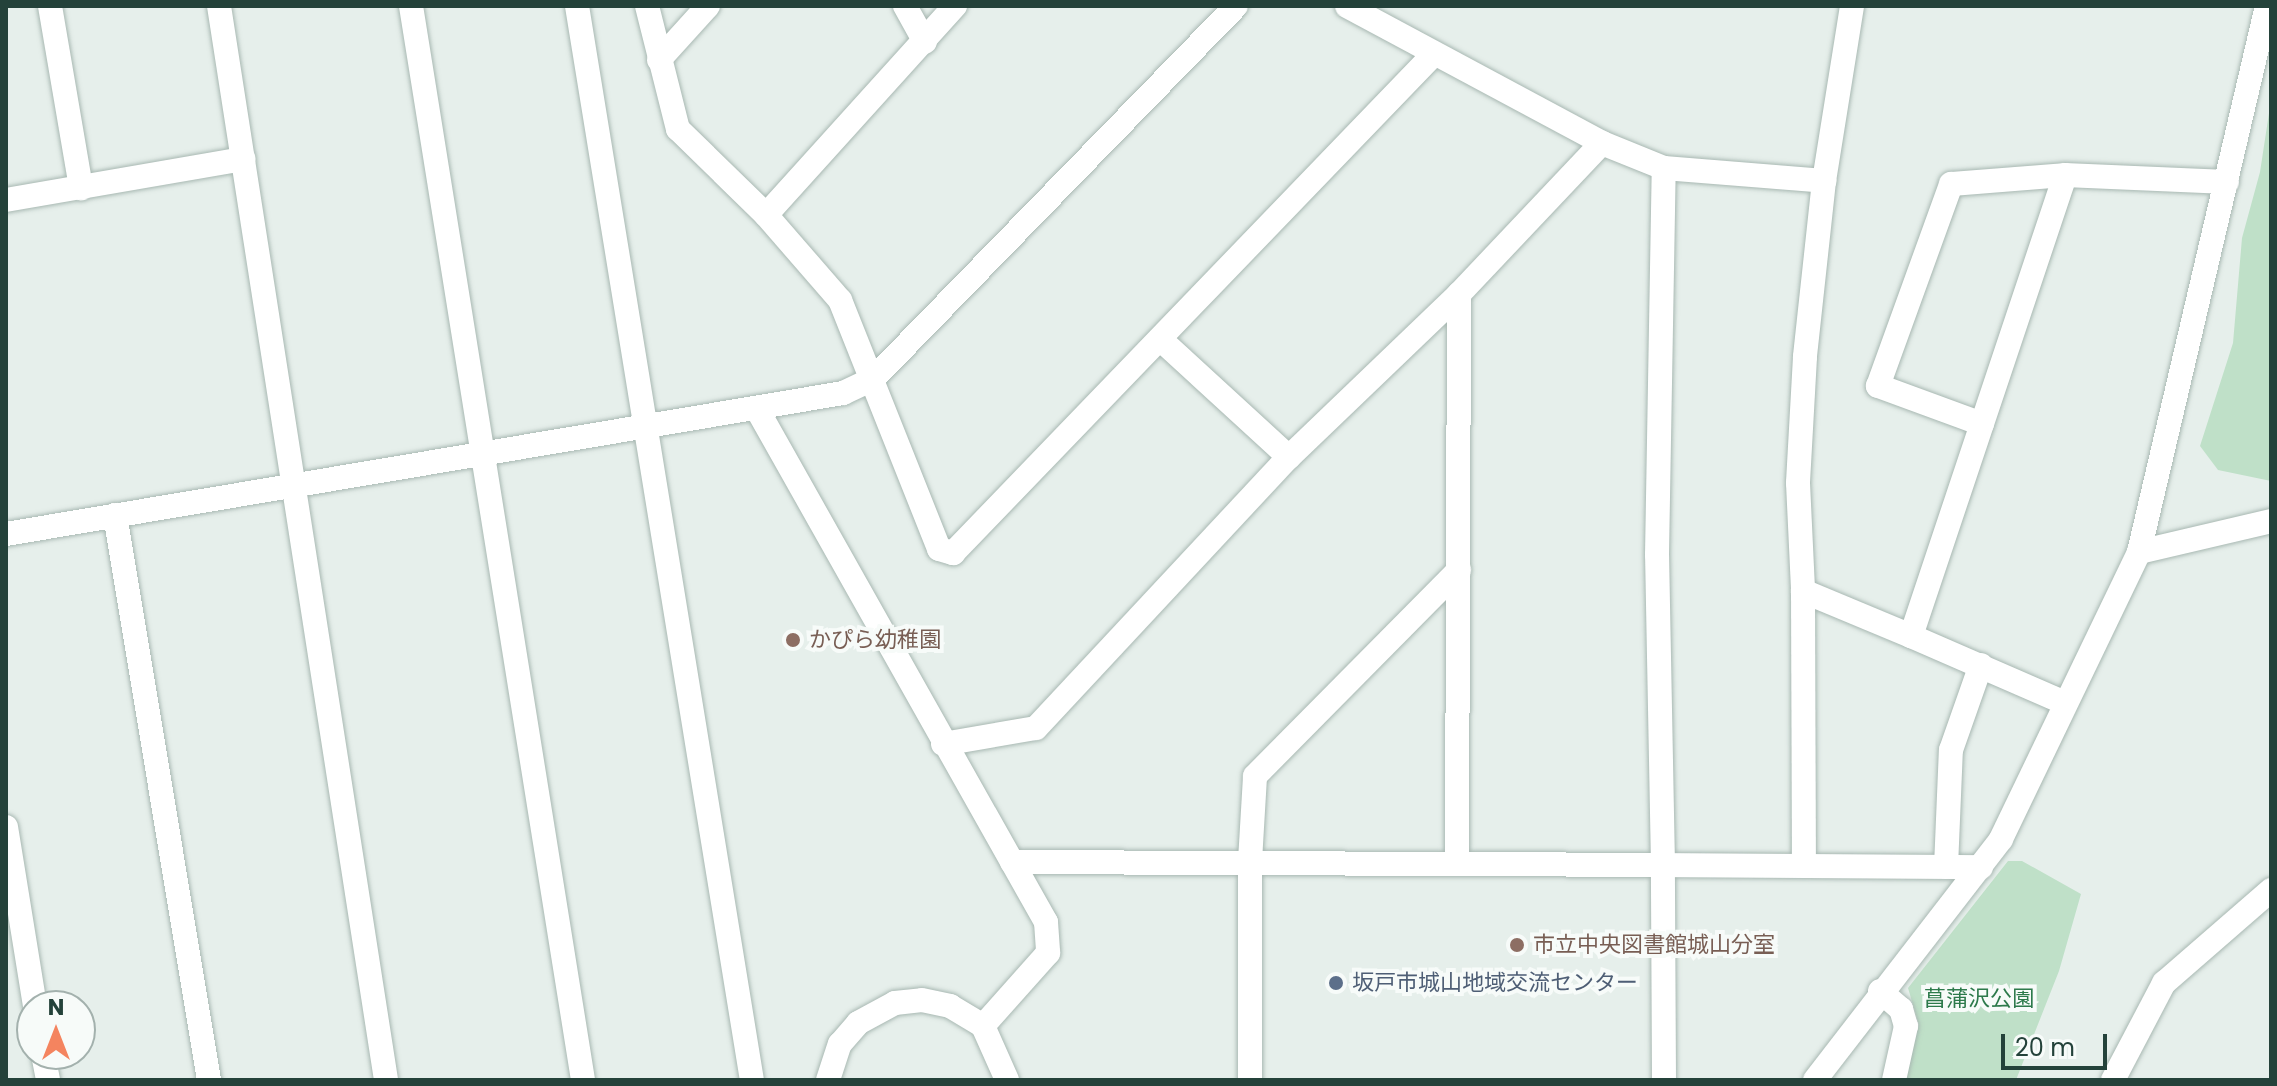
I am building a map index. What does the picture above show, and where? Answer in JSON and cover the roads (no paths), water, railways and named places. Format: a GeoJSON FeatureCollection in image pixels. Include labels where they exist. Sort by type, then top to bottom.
{"type":"FeatureCollection","features":[{"type":"Feature","properties":{"kind":"street"},"geometry":{"type":"LineString","coordinates":[[50,6],[81,188]]}},
{"type":"Feature","properties":{"kind":"street"},"geometry":{"type":"LineString","coordinates":[[219,6],[297,487],[386,1080]]}},
{"type":"Feature","properties":{"kind":"street"},"geometry":{"type":"LineString","coordinates":[[411,6],[486,454],[583,1080]]}},
{"type":"Feature","properties":{"kind":"street"},"geometry":{"type":"LineString","coordinates":[[577,6],[752,1080]]}},
{"type":"Feature","properties":{"kind":"street"},"geometry":{"type":"LineString","coordinates":[[647,6],[678,129],[766,215],[834,291],[873,379],[939,549],[953,553],[1432,56]]}},
{"type":"Feature","properties":{"kind":"street"},"geometry":{"type":"LineString","coordinates":[[659,60],[708,6]]}},
{"type":"Feature","properties":{"kind":"street"},"geometry":{"type":"LineString","coordinates":[[905,6],[925,42]]}},
{"type":"Feature","properties":{"kind":"street"},"geometry":{"type":"LineString","coordinates":[[766,215],[955,6]]}},
{"type":"Feature","properties":{"kind":"street"},"geometry":{"type":"LineString","coordinates":[[6,534],[843,393],[873,379],[1236,6]]}},
{"type":"Feature","properties":{"kind":"street"},"geometry":{"type":"LineString","coordinates":[[1347,6],[1432,56],[1602,143],[1664,168],[1824,181]]}},
{"type":"Feature","properties":{"kind":"street"},"geometry":{"type":"LineString","coordinates":[[1804,865],[1802,420],[1824,181],[1852,6]]}},
{"type":"Feature","properties":{"kind":"street"},"geometry":{"type":"LineString","coordinates":[[1815,1080],[1880,991],[2001,839],[2139,552],[2267,6]]}},
{"type":"Feature","properties":{"kind":"street"},"geometry":{"type":"LineString","coordinates":[[943,744],[1036,728],[1289,457],[1459,294],[1602,143]]}},
{"type":"Feature","properties":{"kind":"street"},"geometry":{"type":"LineString","coordinates":[[6,200],[243,159]]}},
{"type":"Feature","properties":{"kind":"street"},"geometry":{"type":"LineString","coordinates":[[1664,168],[1657,555],[1664,1080]]}},
{"type":"Feature","properties":{"kind":"street"},"geometry":{"type":"LineString","coordinates":[[1982,424],[1878,386],[1951,184],[2065,175],[2227,182]]}},
{"type":"Feature","properties":{"kind":"street"},"geometry":{"type":"LineString","coordinates":[[1911,636],[2065,175]]}},
{"type":"Feature","properties":{"kind":"street"},"geometry":{"type":"LineString","coordinates":[[1457,861],[1459,294]]}},
{"type":"Feature","properties":{"kind":"street"},"geometry":{"type":"LineString","coordinates":[[1160,339],[1289,457]]}},
{"type":"Feature","properties":{"kind":"street"},"geometry":{"type":"LineString","coordinates":[[757,409],[1046,922],[1048,953],[983,1026]]}},
{"type":"Feature","properties":{"kind":"street"},"geometry":{"type":"LineString","coordinates":[[115,515],[209,1080]]}},
{"type":"Feature","properties":{"kind":"street"},"geometry":{"type":"LineString","coordinates":[[2139,552],[2271,521]]}},
{"type":"Feature","properties":{"kind":"street"},"geometry":{"type":"LineString","coordinates":[[1250,1080],[1250,861],[1255,776],[1459,570]]}},
{"type":"Feature","properties":{"kind":"street"},"geometry":{"type":"LineString","coordinates":[[1803,591],[2065,703]]}},
{"type":"Feature","properties":{"kind":"street"},"geometry":{"type":"LineString","coordinates":[[1946,867],[1951,750],[1981,665]]}},
{"type":"Feature","properties":{"kind":"street"},"geometry":{"type":"LineString","coordinates":[[6,827],[32,990]]}},
{"type":"Feature","properties":{"kind":"street"},"geometry":{"type":"LineString","coordinates":[[1012,862],[1457,861],[1981,867]]}},
{"type":"Feature","properties":{"kind":"street"},"geometry":{"type":"LineString","coordinates":[[2113,1080],[2164,983],[2271,890]]}},
{"type":"Feature","properties":{"kind":"street"},"geometry":{"type":"LineString","coordinates":[[1880,991],[1901,1009],[1906,1026],[1894,1080]]}},
{"type":"Feature","properties":{"kind":"street"},"geometry":{"type":"LineString","coordinates":[[828,1080],[848,1033],[881,1008],[909,1001],[936,1002],[983,1026],[1007,1080]]}},
{"type":"Feature","properties":{"kind":"place","name":"かぴら幼稚園"},"geometry":{"type":"Point","coordinates":[793,640]}},
{"type":"Feature","properties":{"kind":"place","name":"市立中央図書館城山分室"},"geometry":{"type":"Point","coordinates":[1517,945]}},
{"type":"Feature","properties":{"kind":"place","name":"坂戸市城山地域交流センター"},"geometry":{"type":"Point","coordinates":[1336,983]}},
{"type":"Feature","properties":{"kind":"park label","name":"菖蒲沢公園"},"geometry":{"type":"Point","coordinates":[1979,999]}}]}
